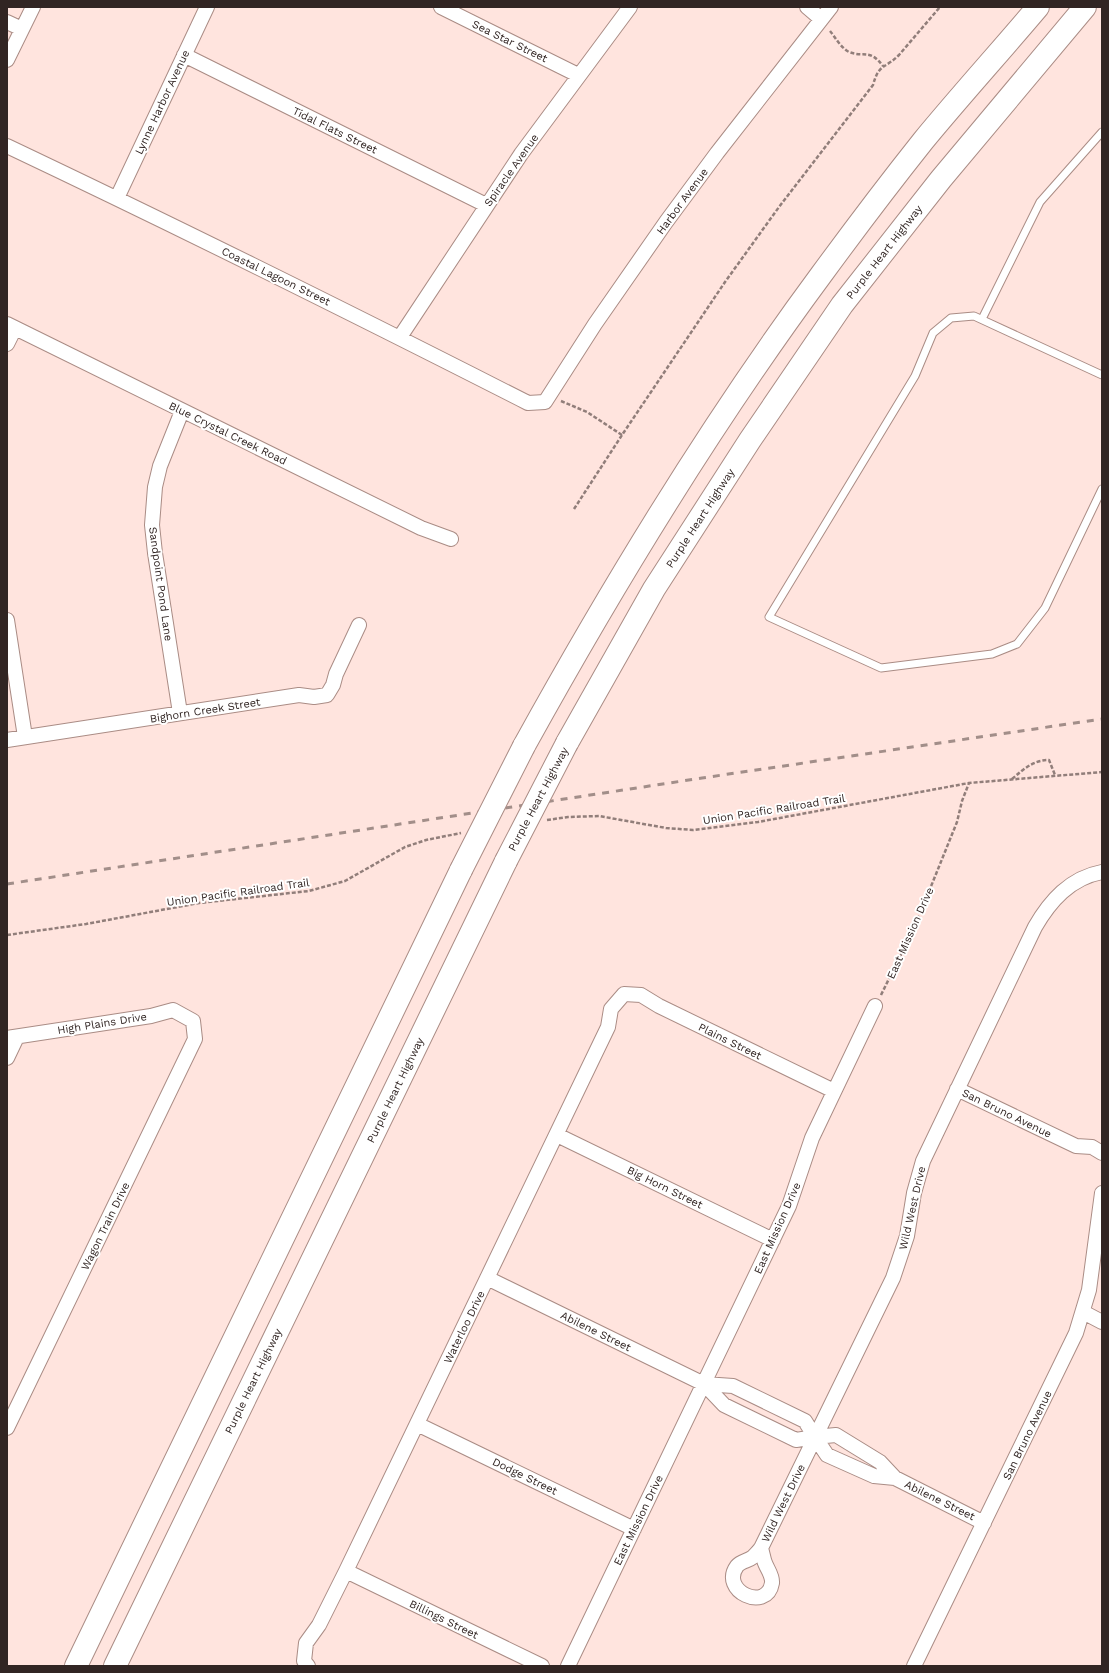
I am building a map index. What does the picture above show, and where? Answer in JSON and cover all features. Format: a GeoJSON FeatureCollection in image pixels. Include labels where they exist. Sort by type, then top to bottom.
{"type":"FeatureCollection","features":[{"type":"Feature","properties":{"kind":"highway"},"geometry":{"type":"LineString","coordinates":[[76,1666],[461,870],[524,746],[579,647],[617,582],[694,458],[769,347],[822,273],[924,141],[1038,7]]}},
{"type":"Feature","properties":{"kind":"highway","name":"Purple Heart Highway"},"geometry":{"type":"LineString","coordinates":[[115,1666],[506,861],[567,743],[654,589],[750,440],[842,305],[941,179],[1085,7]]}},
{"type":"Feature","properties":{"kind":"street","name":"Lynne Harbor Avenue"},"geometry":{"type":"LineString","coordinates":[[117,198],[208,7]]}},
{"type":"Feature","properties":{"kind":"street","name":"Sea Star Street"},"geometry":{"type":"LineString","coordinates":[[441,7],[578,75]]}},
{"type":"Feature","properties":{"kind":"street","name":"Spiracle Avenue"},"geometry":{"type":"LineString","coordinates":[[400,337],[521,154],[578,75],[630,7]]}},
{"type":"Feature","properties":{"kind":"street"},"geometry":{"type":"LineString","coordinates":[[807,7],[821,19]]}},
{"type":"Feature","properties":{"kind":"street","name":"Harbor Avenue"},"geometry":{"type":"LineString","coordinates":[[545,402],[595,324],[666,222],[722,147],[831,7]]}},
{"type":"Feature","properties":{"kind":"street"},"geometry":{"type":"LineString","coordinates":[[7,60],[31,8]]}},
{"type":"Feature","properties":{"kind":"street"},"geometry":{"type":"LineString","coordinates":[[7,22],[22,29]]}},
{"type":"Feature","properties":{"kind":"street","name":"Tidal Flats Street"},"geometry":{"type":"LineString","coordinates":[[184,55],[486,205]]}},
{"type":"Feature","properties":{"kind":"street","name":"Coastal Lagoon Street"},"geometry":{"type":"LineString","coordinates":[[7,146],[117,198],[400,337],[528,402],[545,402]]}},
{"type":"Feature","properties":{"kind":"street"},"geometry":{"type":"LineString","coordinates":[[7,344],[11,326]]}},
{"type":"Feature","properties":{"kind":"street","name":"Blue Crystal Creek Road"},"geometry":{"type":"LineString","coordinates":[[11,326],[421,528],[450,539]]}},
{"type":"Feature","properties":{"kind":"street","name":"Sandpoint Pond Lane"},"geometry":{"type":"LineString","coordinates":[[180,713],[152,525],[155,487],[160,466],[182,411]]}},
{"type":"Feature","properties":{"kind":"street"},"geometry":{"type":"LineString","coordinates":[[7,620],[25,737]]}},
{"type":"Feature","properties":{"kind":"street","name":"Bighorn Creek Street"},"geometry":{"type":"LineString","coordinates":[[7,740],[299,695],[314,697],[327,695],[360,625]]}},
{"type":"Feature","properties":{"kind":"street","name":"Wild West Drive"},"geometry":{"type":"LineString","coordinates":[[761,1548],[893,1278],[908,1236],[914,1193],[923,1161],[1034,927],[1045,909],[1062,891],[1075,882],[1092,874],[1102,872]]}},
{"type":"Feature","properties":{"kind":"street","name":"Plains Street"},"geometry":{"type":"LineString","coordinates":[[624,994],[641,995],[659,1006],[834,1091]]}},
{"type":"Feature","properties":{"kind":"street","name":"Waterloo Drive"},"geometry":{"type":"LineString","coordinates":[[306,1664],[306,1643],[319,1625],[346,1571],[557,1135],[608,1027],[612,1009],[624,994]]}},
{"type":"Feature","properties":{"kind":"street","name":"East Mission Drive"},"geometry":{"type":"LineString","coordinates":[[568,1666],[789,1206],[812,1138],[875,1006]]}},
{"type":"Feature","properties":{"kind":"street","name":"High Plains Drive"},"geometry":{"type":"LineString","coordinates":[[12,1038],[151,1016],[173,1010],[193,1021]]}},
{"type":"Feature","properties":{"kind":"street","name":"Wagon Train Drive"},"geometry":{"type":"LineString","coordinates":[[7,1428],[195,1039],[193,1021]]}},
{"type":"Feature","properties":{"kind":"street"},"geometry":{"type":"LineString","coordinates":[[7,1058],[12,1038]]}},
{"type":"Feature","properties":{"kind":"street","name":"San Bruno Avenue"},"geometry":{"type":"LineString","coordinates":[[957,1088],[1076,1146],[1092,1147],[1102,1153]]}},
{"type":"Feature","properties":{"kind":"street","name":"Big Horn Street"},"geometry":{"type":"LineString","coordinates":[[557,1135],[773,1240]]}},
{"type":"Feature","properties":{"kind":"street","name":"San Bruno Avenue"},"geometry":{"type":"LineString","coordinates":[[914,1666],[1068,1352],[1083,1312],[1093,1268],[1102,1192]]}},
{"type":"Feature","properties":{"kind":"street","name":"Abilene Street"},"geometry":{"type":"LineString","coordinates":[[487,1278],[704,1384],[724,1405],[796,1440],[836,1435],[880,1462],[895,1478],[984,1522]]}},
{"type":"Feature","properties":{"kind":"street"},"geometry":{"type":"LineString","coordinates":[[1083,1312],[1102,1322]]}},
{"type":"Feature","properties":{"kind":"street","name":"Abilene Street"},"geometry":{"type":"LineString","coordinates":[[704,1384],[733,1386],[805,1421],[827,1455],[874,1476],[895,1478]]}},
{"type":"Feature","properties":{"kind":"street","name":"Dodge Street"},"geometry":{"type":"LineString","coordinates":[[417,1424],[634,1529]]}},
{"type":"Feature","properties":{"kind":"street","name":"Billings Street"},"geometry":{"type":"LineString","coordinates":[[346,1571],[542,1666]]}},
{"type":"Feature","properties":{"kind":"lane"},"geometry":{"type":"LineString","coordinates":[[982,319],[1040,202],[1102,132]]}},
{"type":"Feature","properties":{"kind":"lane"},"geometry":{"type":"LineString","coordinates":[[1102,375],[982,319],[974,316],[951,318],[932,332],[915,376],[769,616],[881,668],[992,654],[1017,644],[1045,608],[1102,490]]}},
{"type":"Feature","properties":{"kind":"path"},"geometry":{"type":"LineString","coordinates":[[574,509],[622,435],[752,243],[873,85],[877,73],[883,66],[893,62],[899,56],[940,7]]}},
{"type":"Feature","properties":{"kind":"path"},"geometry":{"type":"LineString","coordinates":[[821,19],[843,48],[849,52],[872,56],[883,66]]}},
{"type":"Feature","properties":{"kind":"path"},"geometry":{"type":"LineString","coordinates":[[545,402],[561,401],[574,406],[587,412],[622,435]]}},
{"type":"Feature","properties":{"kind":"path"},"geometry":{"type":"LineString","coordinates":[[1012,779],[1035,762],[1042,760],[1049,760],[1055,775]]}},
{"type":"Feature","properties":{"kind":"path","name":"Union Pacific Railroad Trail"},"geometry":{"type":"LineString","coordinates":[[545,821],[568,817],[600,816],[666,828],[693,830],[758,822],[969,783],[1102,772]]}},
{"type":"Feature","properties":{"kind":"path","name":"East Mission Drive"},"geometry":{"type":"LineString","coordinates":[[875,1006],[915,926],[957,822],[962,801],[969,783]]}},
{"type":"Feature","properties":{"kind":"path","name":"Union Pacific Railroad Trail"},"geometry":{"type":"LineString","coordinates":[[7,935],[86,924],[199,903],[309,891],[345,881],[405,847],[426,840],[463,833]]}},
{"type":"Feature","properties":{"kind":"railway"},"geometry":{"type":"LineString","coordinates":[[7,884],[702,778],[1102,719]]}}]}
